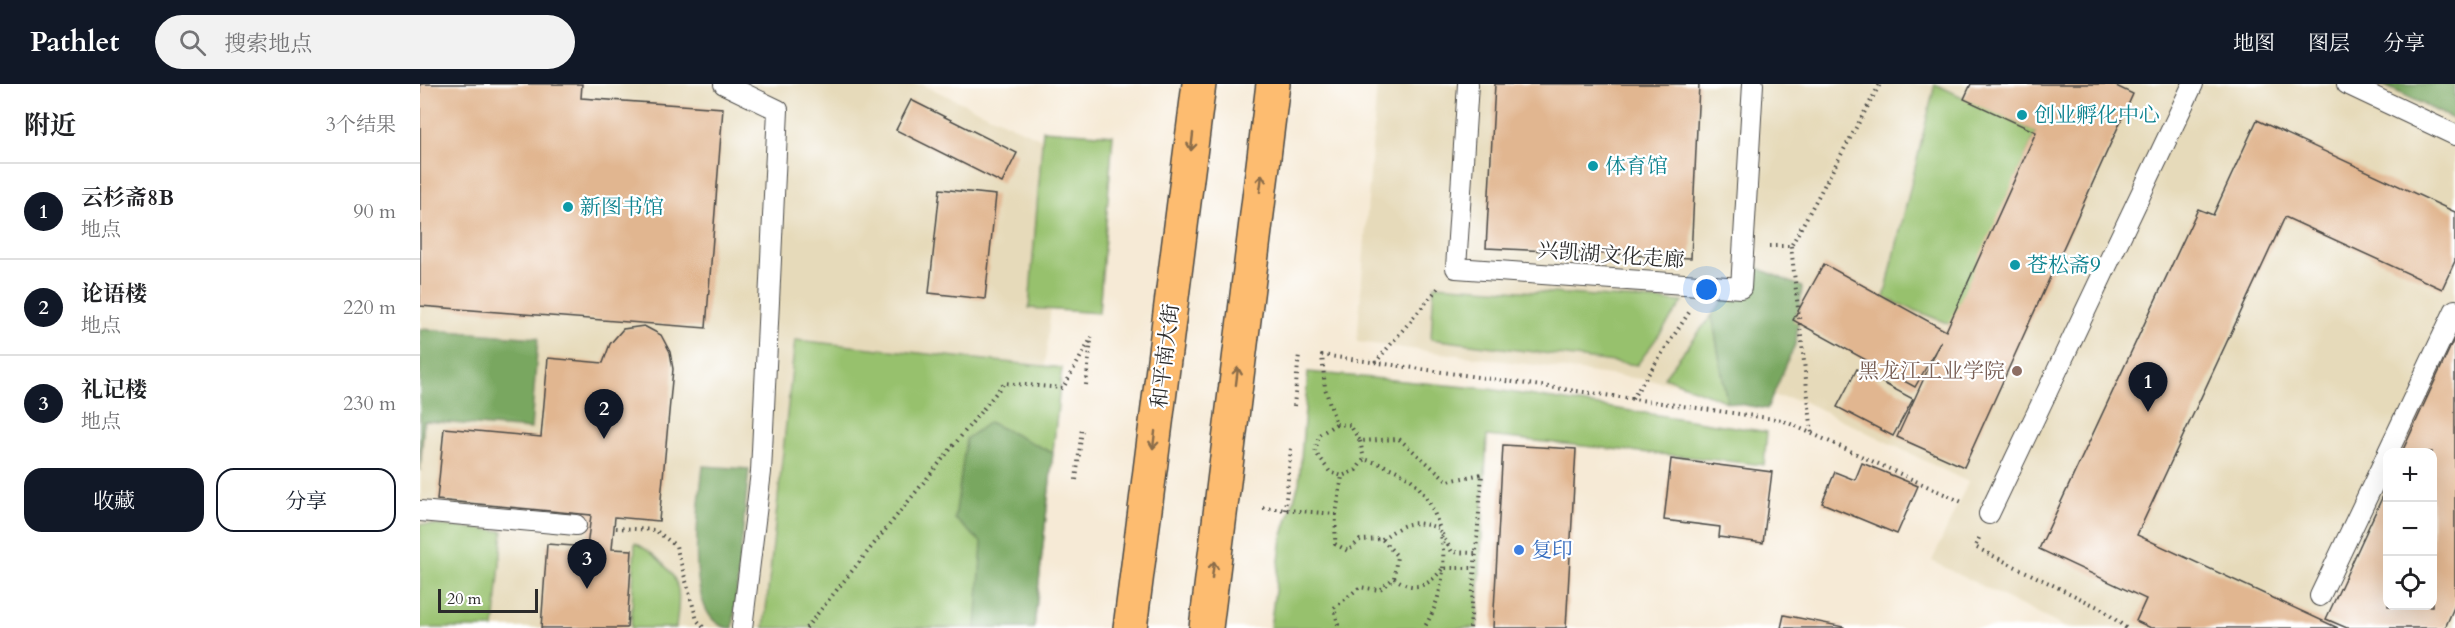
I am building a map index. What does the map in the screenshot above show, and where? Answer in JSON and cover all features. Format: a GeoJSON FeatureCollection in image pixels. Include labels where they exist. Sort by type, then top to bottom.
{"type":"FeatureCollection","features":[{"type":"Feature","properties":{"kind":"main road","name":"和平南大街"},"geometry":{"type":"LineString","coordinates":[[1130,628],[1199,84]]}},
{"type":"Feature","properties":{"kind":"main road"},"geometry":{"type":"LineString","coordinates":[[1206,628],[1273,84]]}},
{"type":"Feature","properties":{"kind":"lane"},"geometry":{"type":"LineString","coordinates":[[724,84],[778,110],[761,471],[742,628]]}},
{"type":"Feature","properties":{"kind":"lane"},"geometry":{"type":"LineString","coordinates":[[1456,268],[1468,84]]}},
{"type":"Feature","properties":{"kind":"lane","name":"兴凯湖文化走廊"},"geometry":{"type":"LineString","coordinates":[[1456,268],[1741,288],[1753,84]]}},
{"type":"Feature","properties":{"kind":"lane"},"geometry":{"type":"LineString","coordinates":[[1989,514],[2193,84]]}},
{"type":"Feature","properties":{"kind":"lane"},"geometry":{"type":"LineString","coordinates":[[2347,84],[2455,135]]}},
{"type":"Feature","properties":{"kind":"lane"},"geometry":{"type":"LineString","coordinates":[[2390,448],[2455,310]]}},
{"type":"Feature","properties":{"kind":"lane"},"geometry":{"type":"LineString","coordinates":[[2320,596],[2383,464]]}},
{"type":"Feature","properties":{"kind":"lane"},"geometry":{"type":"LineString","coordinates":[[420,511],[576,525]]}},
{"type":"Feature","properties":{"kind":"path"},"geometry":{"type":"LineString","coordinates":[[1812,434],[1791,246],[1880,84]]}},
{"type":"Feature","properties":{"kind":"path"},"geometry":{"type":"LineString","coordinates":[[1744,245],[1791,246]]}},
{"type":"Feature","properties":{"kind":"path"},"geometry":{"type":"LineString","coordinates":[[1375,363],[1456,268]]}},
{"type":"Feature","properties":{"kind":"path"},"geometry":{"type":"LineString","coordinates":[[1632,399],[1707,286]]}},
{"type":"Feature","properties":{"kind":"path"},"geometry":{"type":"LineString","coordinates":[[806,628],[1004,383],[1063,388],[1092,336],[1086,385]]}},
{"type":"Feature","properties":{"kind":"path"},"geometry":{"type":"LineString","coordinates":[[1294,406],[1299,354]]}},
{"type":"Feature","properties":{"kind":"path"},"geometry":{"type":"LineString","coordinates":[[1336,424],[1325,388],[1322,355],[1782,420],[1989,514],[1975,546],[2102,609],[2126,628]]}},
{"type":"Feature","properties":{"kind":"path"},"geometry":{"type":"LineString","coordinates":[[1336,424],[1350,425],[1360,441],[1364,459],[1356,470],[1342,476],[1330,472],[1315,452],[1319,435],[1336,424]]}},
{"type":"Feature","properties":{"kind":"path"},"geometry":{"type":"LineString","coordinates":[[1076,480],[1082,428]]}},
{"type":"Feature","properties":{"kind":"path"},"geometry":{"type":"LineString","coordinates":[[1360,441],[1399,439],[1448,481],[1482,474],[1470,628]]}},
{"type":"Feature","properties":{"kind":"path"},"geometry":{"type":"LineString","coordinates":[[1285,510],[1291,448]]}},
{"type":"Feature","properties":{"kind":"path"},"geometry":{"type":"LineString","coordinates":[[1364,459],[1391,468],[1420,488],[1452,552],[1475,553]]}},
{"type":"Feature","properties":{"kind":"path"},"geometry":{"type":"LineString","coordinates":[[1342,476],[1336,514],[1335,544],[1348,551],[1360,540],[1382,539],[1397,528],[1417,521],[1439,528]]}},
{"type":"Feature","properties":{"kind":"path"},"geometry":{"type":"LineString","coordinates":[[1263,508],[1336,514]]}},
{"type":"Feature","properties":{"kind":"path"},"geometry":{"type":"LineString","coordinates":[[616,528],[655,530],[676,546],[697,620],[704,628]]}},
{"type":"Feature","properties":{"kind":"path"},"geometry":{"type":"LineString","coordinates":[[1424,628],[1431,616],[1443,568],[1445,551],[1439,528]]}},
{"type":"Feature","properties":{"kind":"path"},"geometry":{"type":"LineString","coordinates":[[1337,628],[1334,608],[1360,587],[1379,590],[1395,578],[1397,556],[1382,539]]}},
{"type":"Feature","properties":{"kind":"path"},"geometry":{"type":"LineString","coordinates":[[1443,568],[1474,568]]}},
{"type":"Feature","properties":{"kind":"path"},"geometry":{"type":"LineString","coordinates":[[1395,578],[1402,583],[1418,586],[1432,583],[1443,568]]}},
{"type":"Feature","properties":{"kind":"shaded area"},"geometry":{"type":"Polygon","coordinates":[[[420,84],[921,84],[1066,150],[1020,628],[420,628],[420,84]]]}},
{"type":"Feature","properties":{"kind":"shaded area","name":"黑龙江工业学院"},"geometry":{"type":"Polygon","coordinates":[[[1377,84],[2455,84],[2455,628],[2066,628],[1932,561],[1968,482],[1801,400],[1357,342],[1377,84]]]}},
{"type":"Feature","properties":{"kind":"green space"},"geometry":{"type":"Polygon","coordinates":[[[1935,84],[2036,132],[1952,325],[1884,298],[1935,84]]]}},
{"type":"Feature","properties":{"kind":"green space"},"geometry":{"type":"Polygon","coordinates":[[[2381,84],[2455,84],[2455,120],[2381,84]]]}},
{"type":"Feature","properties":{"kind":"green space"},"geometry":{"type":"Polygon","coordinates":[[[1043,130],[1113,135],[1099,313],[1029,308],[1043,130]]]}},
{"type":"Feature","properties":{"kind":"green space"},"geometry":{"type":"Polygon","coordinates":[[[1751,265],[1802,287],[1796,342],[1767,409],[1727,402],[1712,315],[1751,265]]]}},
{"type":"Feature","properties":{"kind":"green space"},"geometry":{"type":"Polygon","coordinates":[[[1434,285],[1683,302],[1637,365],[1431,339],[1434,285]]]}},
{"type":"Feature","properties":{"kind":"green space"},"geometry":{"type":"Polygon","coordinates":[[[1712,315],[1727,402],[1664,377],[1712,315]]]}},
{"type":"Feature","properties":{"kind":"green space"},"geometry":{"type":"Polygon","coordinates":[[[420,329],[538,338],[531,429],[424,421],[420,471],[420,329]]]}},
{"type":"Feature","properties":{"kind":"green space"},"geometry":{"type":"Polygon","coordinates":[[[795,340],[1062,368],[1034,628],[764,628],[795,340]]]}},
{"type":"Feature","properties":{"kind":"green space"},"geometry":{"type":"Polygon","coordinates":[[[1308,372],[1489,389],[1767,432],[1764,465],[1487,436],[1477,628],[1270,628],[1282,538],[1299,483],[1308,372]]]}},
{"type":"Feature","properties":{"kind":"green space"},"geometry":{"type":"Polygon","coordinates":[[[989,422],[1053,453],[1034,628],[976,628],[982,543],[955,519],[966,439],[989,422]]]}},
{"type":"Feature","properties":{"kind":"green space"},"geometry":{"type":"Polygon","coordinates":[[[703,466],[749,469],[733,628],[716,622],[705,607],[699,585],[697,531],[703,466]]]}},
{"type":"Feature","properties":{"kind":"green space"},"geometry":{"type":"Polygon","coordinates":[[[420,524],[503,531],[494,628],[420,628],[420,524]]]}},
{"type":"Feature","properties":{"kind":"green space"},"geometry":{"type":"Polygon","coordinates":[[[635,543],[662,562],[673,576],[679,599],[676,628],[631,628],[635,543]]]}},
{"type":"Feature","properties":{"kind":"building","name":"新图书馆"},"geometry":{"type":"Polygon","coordinates":[[[420,84],[582,84],[581,98],[723,108],[706,328],[420,306],[420,84]]]}},
{"type":"Feature","properties":{"kind":"building","name":"体育馆"},"geometry":{"type":"Polygon","coordinates":[[[1495,84],[1699,84],[1691,258],[1486,248],[1495,84]]]}},
{"type":"Feature","properties":{"kind":"building","name":"苍松斋9"},"geometry":{"type":"Polygon","coordinates":[[[1971,84],[2112,84],[2133,94],[1964,467],[1897,437],[1941,341],[1915,387],[1793,320],[1824,264],[1946,331],[2036,132],[1964,99],[1971,84]]]}},
{"type":"Feature","properties":{"kind":"building"},"geometry":{"type":"Polygon","coordinates":[[[911,100],[1017,153],[1002,183],[896,130],[911,100]]]}},
{"type":"Feature","properties":{"kind":"building"},"geometry":{"type":"Polygon","coordinates":[[[2257,120],[2455,212],[2455,261],[2442,289],[2285,217],[2137,535],[2338,628],[2151,628],[2136,621],[2146,599],[2039,549],[2198,209],[2213,215],[2257,120]]]}},
{"type":"Feature","properties":{"kind":"building"},"geometry":{"type":"Polygon","coordinates":[[[940,189],[996,195],[985,299],[929,293],[940,189]]]}},
{"type":"Feature","properties":{"kind":"building"},"geometry":{"type":"Polygon","coordinates":[[[644,326],[661,335],[670,352],[673,369],[659,521],[615,517],[612,549],[632,550],[627,628],[541,628],[547,544],[587,547],[591,515],[437,500],[444,428],[541,437],[548,358],[603,363],[610,344],[623,329],[644,326]]]}},
{"type":"Feature","properties":{"kind":"building"},"geometry":{"type":"Polygon","coordinates":[[[2455,337],[2455,605],[2445,628],[2347,628],[2326,619],[2383,496],[2383,610],[2437,610],[2437,448],[2404,448],[2455,337]]]}},
{"type":"Feature","properties":{"kind":"building"},"geometry":{"type":"Polygon","coordinates":[[[1857,369],[1913,399],[1893,436],[1837,407],[1857,369]]]}},
{"type":"Feature","properties":{"kind":"building"},"geometry":{"type":"Polygon","coordinates":[[[1503,445],[1576,449],[1566,628],[1493,628],[1503,445]]]}},
{"type":"Feature","properties":{"kind":"building"},"geometry":{"type":"Polygon","coordinates":[[[1671,459],[1772,472],[1763,543],[1719,537],[1720,527],[1664,520],[1671,459]]]}},
{"type":"Feature","properties":{"kind":"building"},"geometry":{"type":"Polygon","coordinates":[[[1862,463],[1918,486],[1897,534],[1822,503],[1835,472],[1855,480],[1862,463]]]}},
{"type":"Feature","properties":{"kind":"building"},"geometry":{"type":"Polygon","coordinates":[[[1784,615],[1844,627],[1844,628],[1781,628],[1784,615]]]}},
{"type":"Feature","properties":{"kind":"place","name":"创业孵化中心"},"geometry":{"type":"Point","coordinates":[2022,115]}},
{"type":"Feature","properties":{"kind":"place","name":"体育馆"},"geometry":{"type":"Point","coordinates":[1593,166]}},
{"type":"Feature","properties":{"kind":"place","name":"新图书馆"},"geometry":{"type":"Point","coordinates":[568,207]}},
{"type":"Feature","properties":{"kind":"place","name":"苍松斋9"},"geometry":{"type":"Point","coordinates":[2015,265]}},
{"type":"Feature","properties":{"kind":"place","name":"黑龙江工业学院"},"geometry":{"type":"Point","coordinates":[2017,371]}},
{"type":"Feature","properties":{"kind":"place","name":"云杉斋8B"},"geometry":{"type":"Point","coordinates":[2148,412]}},
{"type":"Feature","properties":{"kind":"place","name":"论语楼"},"geometry":{"type":"Point","coordinates":[604,439]}},
{"type":"Feature","properties":{"kind":"place","name":"复印"},"geometry":{"type":"Point","coordinates":[1519,550]}},
{"type":"Feature","properties":{"kind":"place","name":"礼记楼"},"geometry":{"type":"Point","coordinates":[587,589]}}]}
